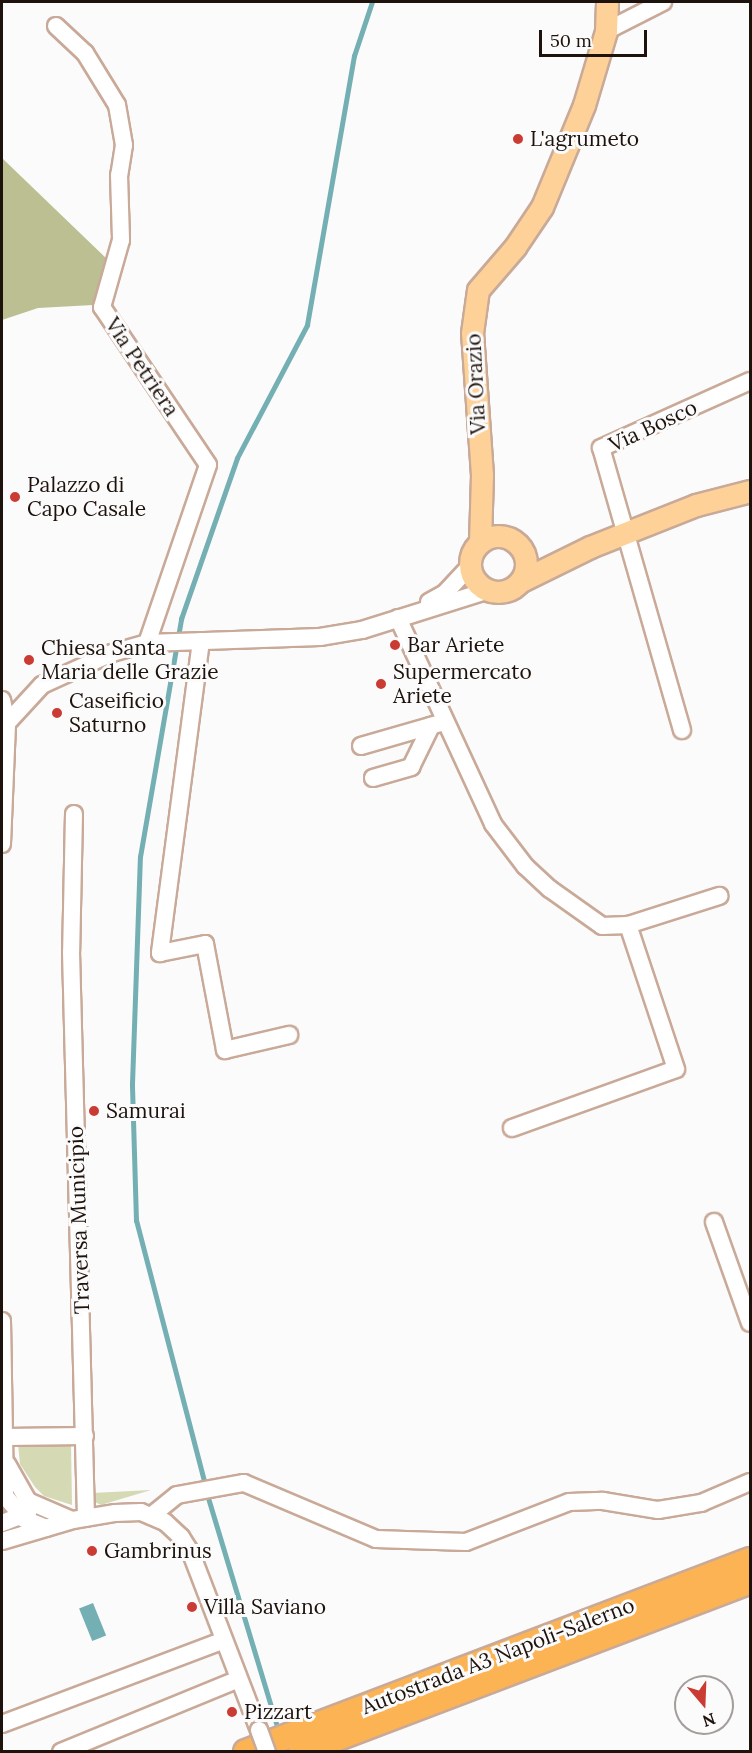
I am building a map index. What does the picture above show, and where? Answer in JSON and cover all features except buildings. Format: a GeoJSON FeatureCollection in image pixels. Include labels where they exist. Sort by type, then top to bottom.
{"type":"FeatureCollection","features":[{"type":"Feature","properties":{"kind":"highway","name":"Autostrada A3 Napoli-Salerno"},"geometry":{"type":"LineString","coordinates":[[246,1752],[750,1560]]}},
{"type":"Feature","properties":{"kind":"highway","name":"Autostrada A3 Napoli-Salerno"},"geometry":{"type":"LineString","coordinates":[[301,1752],[750,1581]]}},
{"type":"Feature","properties":{"kind":"main road","name":"Via Orazio"},"geometry":{"type":"LineString","coordinates":[[482,475],[472,333],[478,290],[515,247],[542,207],[584,105],[606,31],[607,2]]}},
{"type":"Feature","properties":{"kind":"main road"},"geometry":{"type":"LineString","coordinates":[[482,475],[488,512],[503,536],[522,548],[544,553],[590,547]]}},
{"type":"Feature","properties":{"kind":"main road"},"geometry":{"type":"LineString","coordinates":[[482,475],[480,542],[470,566],[476,581],[489,590],[507,591],[521,581],[590,547],[696,505],[750,491]]}},
{"type":"Feature","properties":{"kind":"main road"},"geometry":{"type":"LineString","coordinates":[[480,542],[503,536]]}},
{"type":"Feature","properties":{"kind":"main road"},"geometry":{"type":"LineString","coordinates":[[521,581],[527,565],[522,548]]}},
{"type":"Feature","properties":{"kind":"street"},"geometry":{"type":"LineString","coordinates":[[606,31],[663,2]]}},
{"type":"Feature","properties":{"kind":"street","name":"Via Petriera"},"geometry":{"type":"LineString","coordinates":[[56,26],[84,53],[117,105],[124,145],[119,175],[121,240],[102,307],[208,465],[147,643]]}},
{"type":"Feature","properties":{"kind":"street","name":"Via Bosco"},"geometry":{"type":"LineString","coordinates":[[627,533],[601,448],[750,381]]}},
{"type":"Feature","properties":{"kind":"street"},"geometry":{"type":"LineString","coordinates":[[627,533],[682,730]]}},
{"type":"Feature","properties":{"kind":"street"},"geometry":{"type":"LineString","coordinates":[[403,616],[445,593],[470,566]]}},
{"type":"Feature","properties":{"kind":"street"},"geometry":{"type":"LineString","coordinates":[[7,723],[42,685],[112,653],[147,643],[320,637],[362,630],[489,590]]}},
{"type":"Feature","properties":{"kind":"street"},"geometry":{"type":"LineString","coordinates":[[403,616],[437,724],[493,824],[525,866],[580,913],[602,926],[628,925],[719,896]]}},
{"type":"Feature","properties":{"kind":"street"},"geometry":{"type":"LineString","coordinates":[[201,641],[160,953],[205,944],[225,1050],[289,1035]]}},
{"type":"Feature","properties":{"kind":"street"},"geometry":{"type":"LineString","coordinates":[[2,700],[7,723],[2,844]]}},
{"type":"Feature","properties":{"kind":"street"},"geometry":{"type":"LineString","coordinates":[[361,746],[437,724]]}},
{"type":"Feature","properties":{"kind":"street"},"geometry":{"type":"LineString","coordinates":[[373,778],[411,767],[437,724]]}},
{"type":"Feature","properties":{"kind":"street","name":"Traversa Municipio"},"geometry":{"type":"LineString","coordinates":[[74,814],[71,952],[85,1436],[79,1519]]}},
{"type":"Feature","properties":{"kind":"street"},"geometry":{"type":"LineString","coordinates":[[512,1128],[676,1069],[628,925]]}},
{"type":"Feature","properties":{"kind":"street"},"geometry":{"type":"LineString","coordinates":[[714,1222],[750,1323]]}},
{"type":"Feature","properties":{"kind":"street"},"geometry":{"type":"LineString","coordinates":[[2,1321],[5,1446],[3,1500],[79,1519]]}},
{"type":"Feature","properties":{"kind":"street"},"geometry":{"type":"LineString","coordinates":[[5,1446],[85,1436]]}},
{"type":"Feature","properties":{"kind":"street"},"geometry":{"type":"LineString","coordinates":[[5,1446],[10,1473],[30,1508],[46,1528]]}},
{"type":"Feature","properties":{"kind":"street"},"geometry":{"type":"LineString","coordinates":[[151,1516],[181,1494],[243,1483],[376,1539],[466,1542],[570,1502],[603,1501],[658,1510],[701,1503],[750,1482]]}},
{"type":"Feature","properties":{"kind":"street"},"geometry":{"type":"LineString","coordinates":[[2,1523],[30,1508]]}},
{"type":"Feature","properties":{"kind":"street"},"geometry":{"type":"LineString","coordinates":[[2,1539],[18,1525],[30,1508]]}},
{"type":"Feature","properties":{"kind":"street"},"geometry":{"type":"LineString","coordinates":[[2,1539],[79,1519],[141,1512],[151,1516],[181,1537],[191,1553],[267,1752]]}},
{"type":"Feature","properties":{"kind":"street"},"geometry":{"type":"LineString","coordinates":[[2,1724],[224,1640]]}},
{"type":"Feature","properties":{"kind":"street"},"geometry":{"type":"LineString","coordinates":[[61,1752],[239,1679]]}},
{"type":"Feature","properties":{"kind":"green space"},"geometry":{"type":"Polygon","coordinates":[[[2,158],[108,260],[93,305],[38,308],[2,320],[2,158]]]}},
{"type":"Feature","properties":{"kind":"green space"},"geometry":{"type":"Polygon","coordinates":[[[71,1443],[72,1505],[44,1496],[35,1487],[20,1464],[18,1444],[71,1443]]]}},
{"type":"Feature","properties":{"kind":"green space"},"geometry":{"type":"Polygon","coordinates":[[[151,1490],[101,1505],[93,1501],[92,1493],[151,1490]]]}},
{"type":"Feature","properties":{"kind":"water"},"geometry":{"type":"Polygon","coordinates":[[[93,1603],[106,1635],[92,1641],[79,1609],[93,1603]]]}},
{"type":"Feature","properties":{"kind":"waterway"},"geometry":{"type":"LineString","coordinates":[[205,1485],[136,1221],[132,1084],[140,857],[181,619],[237,458],[307,325],[354,56],[372,2]]}},
{"type":"Feature","properties":{"kind":"waterway"},"geometry":{"type":"LineString","coordinates":[[207,1493],[279,1732]]}},
{"type":"Feature","properties":{"kind":"place","name":"L'agrumeto"},"geometry":{"type":"Point","coordinates":[518,139]}},
{"type":"Feature","properties":{"kind":"place","name":"Palazzo di Capo Casale"},"geometry":{"type":"Point","coordinates":[15,497]}},
{"type":"Feature","properties":{"kind":"place","name":"Bar Ariete"},"geometry":{"type":"Point","coordinates":[395,645]}},
{"type":"Feature","properties":{"kind":"place","name":"Chiesa Santa Maria delle Grazie"},"geometry":{"type":"Point","coordinates":[29,660]}},
{"type":"Feature","properties":{"kind":"place","name":"Supermercato Ariete"},"geometry":{"type":"Point","coordinates":[381,684]}},
{"type":"Feature","properties":{"kind":"place","name":"Caseificio Saturno"},"geometry":{"type":"Point","coordinates":[57,713]}},
{"type":"Feature","properties":{"kind":"place","name":"Samurai"},"geometry":{"type":"Point","coordinates":[94,1111]}},
{"type":"Feature","properties":{"kind":"place","name":"Gambrinus"},"geometry":{"type":"Point","coordinates":[92,1551]}},
{"type":"Feature","properties":{"kind":"place","name":"Villa Saviano"},"geometry":{"type":"Point","coordinates":[192,1607]}},
{"type":"Feature","properties":{"kind":"place","name":"Pizzart"},"geometry":{"type":"Point","coordinates":[232,1712]}}]}
